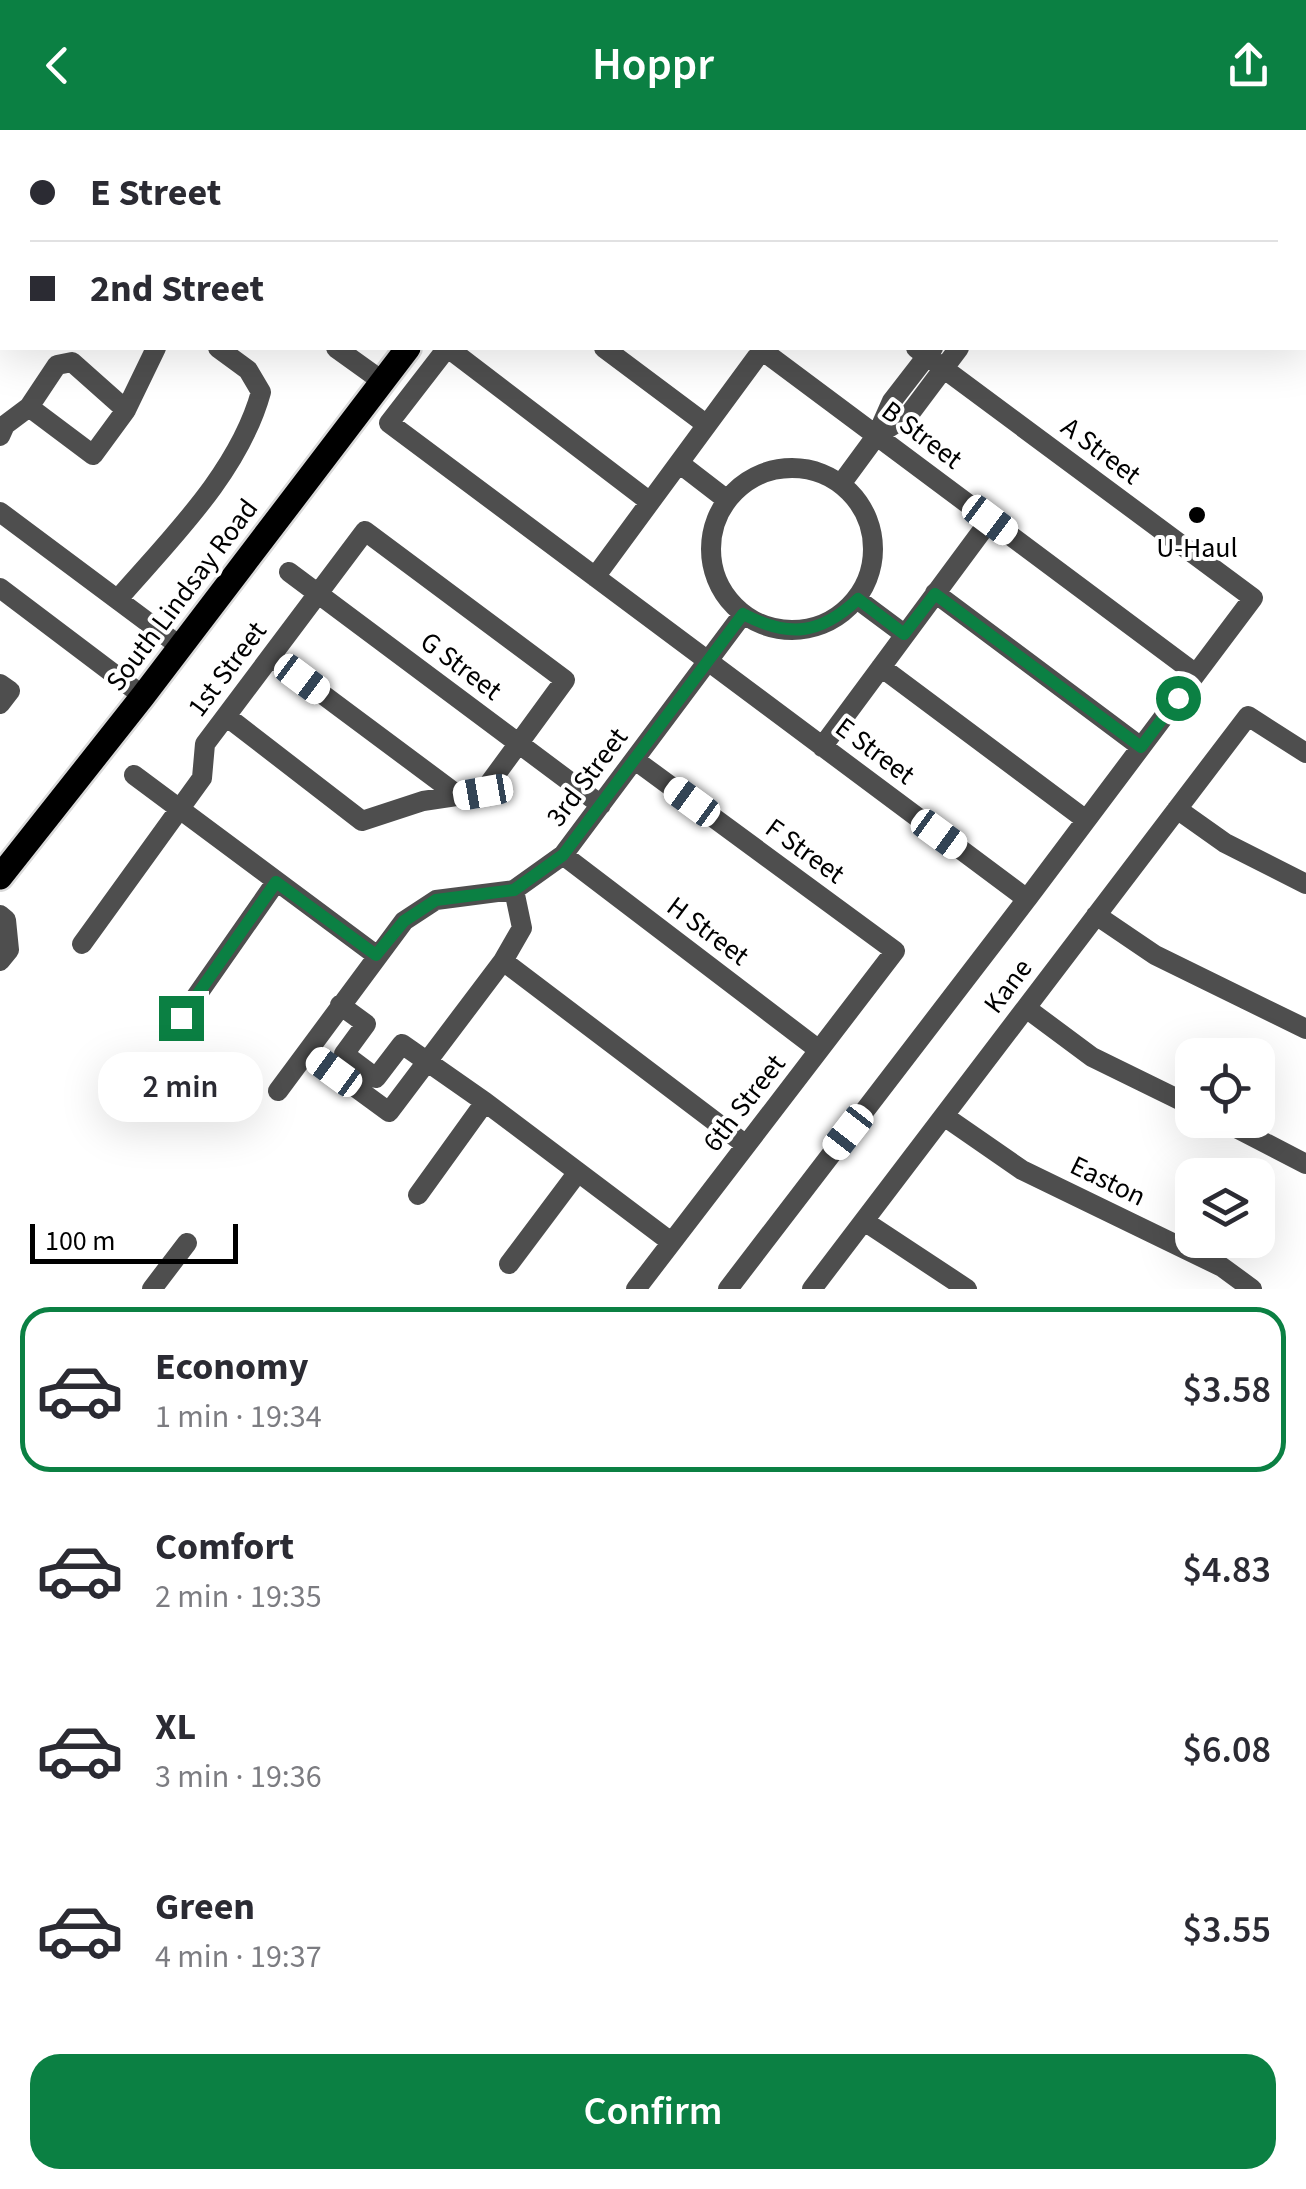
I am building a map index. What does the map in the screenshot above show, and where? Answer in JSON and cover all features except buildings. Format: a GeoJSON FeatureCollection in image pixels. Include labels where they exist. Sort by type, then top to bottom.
{"type":"FeatureCollection","features":[{"type":"Feature","properties":{"kind":"main road","name":"South Lindsay Road"},"geometry":{"type":"LineString","coordinates":[[0,877],[144,696],[406,350]]}},
{"type":"Feature","properties":{"kind":"street"},"geometry":{"type":"LineString","coordinates":[[29,407],[93,455],[126,410],[154,350]]}},
{"type":"Feature","properties":{"kind":"street"},"geometry":{"type":"LineString","coordinates":[[118,599],[185,522],[224,468],[253,418],[260,392],[248,370],[221,350]]}},
{"type":"Feature","properties":{"kind":"street"},"geometry":{"type":"LineString","coordinates":[[339,350],[382,382]]}},
{"type":"Feature","properties":{"kind":"street","name":"E Street"},"geometry":{"type":"LineString","coordinates":[[446,350],[389,423],[1027,899]]}},
{"type":"Feature","properties":{"kind":"street"},"geometry":{"type":"LineString","coordinates":[[451,350],[650,502]]}},
{"type":"Feature","properties":{"kind":"street"},"geometry":{"type":"LineString","coordinates":[[607,350],[706,425]]}},
{"type":"Feature","properties":{"kind":"street"},"geometry":{"type":"LineString","coordinates":[[595,578],[760,350]]}},
{"type":"Feature","properties":{"kind":"street","name":"B Street"},"geometry":{"type":"LineString","coordinates":[[764,350],[1196,674]]}},
{"type":"Feature","properties":{"kind":"street"},"geometry":{"type":"LineString","coordinates":[[841,484],[876,436],[908,416],[930,355]]}},
{"type":"Feature","properties":{"kind":"street","name":"A Street"},"geometry":{"type":"LineString","coordinates":[[930,355],[1253,598],[1196,674]]}},
{"type":"Feature","properties":{"kind":"street"},"geometry":{"type":"LineString","coordinates":[[0,436],[4,425],[29,407],[58,365],[72,362],[126,410]]}},
{"type":"Feature","properties":{"kind":"street"},"geometry":{"type":"LineString","coordinates":[[679,463],[727,500]]}},
{"type":"Feature","properties":{"kind":"street"},"geometry":{"type":"LineString","coordinates":[[793,468],[818,472],[841,484],[859,502],[870,525],[874,551],[870,576],[858,599],[839,616],[804,629],[766,626],[743,614],[726,596],[714,572],[711,548],[715,522],[727,500],[745,482],[768,471],[793,468]]}},
{"type":"Feature","properties":{"kind":"street"},"geometry":{"type":"LineString","coordinates":[[0,512],[181,647]]}},
{"type":"Feature","properties":{"kind":"street"},"geometry":{"type":"LineString","coordinates":[[822,747],[990,520]]}},
{"type":"Feature","properties":{"kind":"street","name":"1st Street"},"geometry":{"type":"LineString","coordinates":[[82,944],[202,778],[205,744],[364,531],[565,680],[519,744]]}},
{"type":"Feature","properties":{"kind":"street","name":"G Street"},"geometry":{"type":"LineString","coordinates":[[289,572],[601,805]]}},
{"type":"Feature","properties":{"kind":"street"},"geometry":{"type":"LineString","coordinates":[[0,588],[144,696]]}},
{"type":"Feature","properties":{"kind":"street"},"geometry":{"type":"LineString","coordinates":[[935,594],[1141,747]]}},
{"type":"Feature","properties":{"kind":"street"},"geometry":{"type":"LineString","coordinates":[[858,599],[904,634]]}},
{"type":"Feature","properties":{"kind":"street","name":"3rd Street"},"geometry":{"type":"LineString","coordinates":[[278,1091],[404,921],[436,900],[514,890],[563,855],[743,614]]}},
{"type":"Feature","properties":{"kind":"street"},"geometry":{"type":"LineString","coordinates":[[271,656],[459,796]]}},
{"type":"Feature","properties":{"kind":"street"},"geometry":{"type":"LineString","coordinates":[[880,667],[1086,820]]}},
{"type":"Feature","properties":{"kind":"street"},"geometry":{"type":"LineString","coordinates":[[728,1289],[1196,674]]}},
{"type":"Feature","properties":{"kind":"street"},"geometry":{"type":"LineString","coordinates":[[226,716],[362,820],[424,800],[483,792],[519,744]]}},
{"type":"Feature","properties":{"kind":"street","name":"Kane"},"geometry":{"type":"LineString","coordinates":[[812,1289],[1248,716],[1306,753]]}},
{"type":"Feature","properties":{"kind":"street","name":"F Street"},"geometry":{"type":"LineString","coordinates":[[634,760],[895,951]]}},
{"type":"Feature","properties":{"kind":"street"},"geometry":{"type":"LineString","coordinates":[[134,775],[376,955]]}},
{"type":"Feature","properties":{"kind":"street"},"geometry":{"type":"LineString","coordinates":[[1177,809],[1224,843],[1306,884]]}},
{"type":"Feature","properties":{"kind":"street","name":"H Street"},"geometry":{"type":"LineString","coordinates":[[563,855],[819,1050]]}},
{"type":"Feature","properties":{"kind":"street"},"geometry":{"type":"LineString","coordinates":[[181,1018],[276,882]]}},
{"type":"Feature","properties":{"kind":"street"},"geometry":{"type":"LineString","coordinates":[[307,1052],[389,1112],[503,961],[522,928],[514,890]]}},
{"type":"Feature","properties":{"kind":"street"},"geometry":{"type":"LineString","coordinates":[[0,915],[6,920],[9,950],[0,961]]}},
{"type":"Feature","properties":{"kind":"street"},"geometry":{"type":"LineString","coordinates":[[1096,915],[1155,955],[1306,1028]]}},
{"type":"Feature","properties":{"kind":"street","name":"6th Street"},"geometry":{"type":"LineString","coordinates":[[636,1289],[895,951]]}},
{"type":"Feature","properties":{"kind":"street"},"geometry":{"type":"LineString","coordinates":[[503,961],[746,1146]]}},
{"type":"Feature","properties":{"kind":"street"},"geometry":{"type":"LineString","coordinates":[[340,1005],[366,1024],[344,1054],[376,1078],[402,1044],[671,1242]]}},
{"type":"Feature","properties":{"kind":"street"},"geometry":{"type":"LineString","coordinates":[[1026,1008],[1092,1057],[1175,1098]]}},
{"type":"Feature","properties":{"kind":"street"},"geometry":{"type":"LineString","coordinates":[[418,1195],[485,1102]]}},
{"type":"Feature","properties":{"kind":"street","name":"Easton"},"geometry":{"type":"LineString","coordinates":[[944,1116],[1022,1170],[1222,1267],[1252,1289]]}},
{"type":"Feature","properties":{"kind":"street"},"geometry":{"type":"LineString","coordinates":[[1256,1138],[1306,1164]]}},
{"type":"Feature","properties":{"kind":"street"},"geometry":{"type":"LineString","coordinates":[[509,1264],[578,1172]]}},
{"type":"Feature","properties":{"kind":"street"},"geometry":{"type":"LineString","coordinates":[[864,1221],[967,1289]]}},
{"type":"Feature","properties":{"kind":"street"},"geometry":{"type":"LineString","coordinates":[[152,1289],[187,1243]]}},
{"type":"Feature","properties":{"kind":"place","name":"U-Haul"},"geometry":{"type":"Point","coordinates":[1197,515]}},
{"type":"Feature","properties":{"kind":"route"},"geometry":{"type":"LineString","coordinates":[[181,1018],[276,882],[376,955],[404,921],[436,900],[514,890],[563,855],[743,614],[766,626],[791,630],[816,627],[839,616],[858,599],[904,634],[935,594],[1141,747],[1178,698]]}}]}
